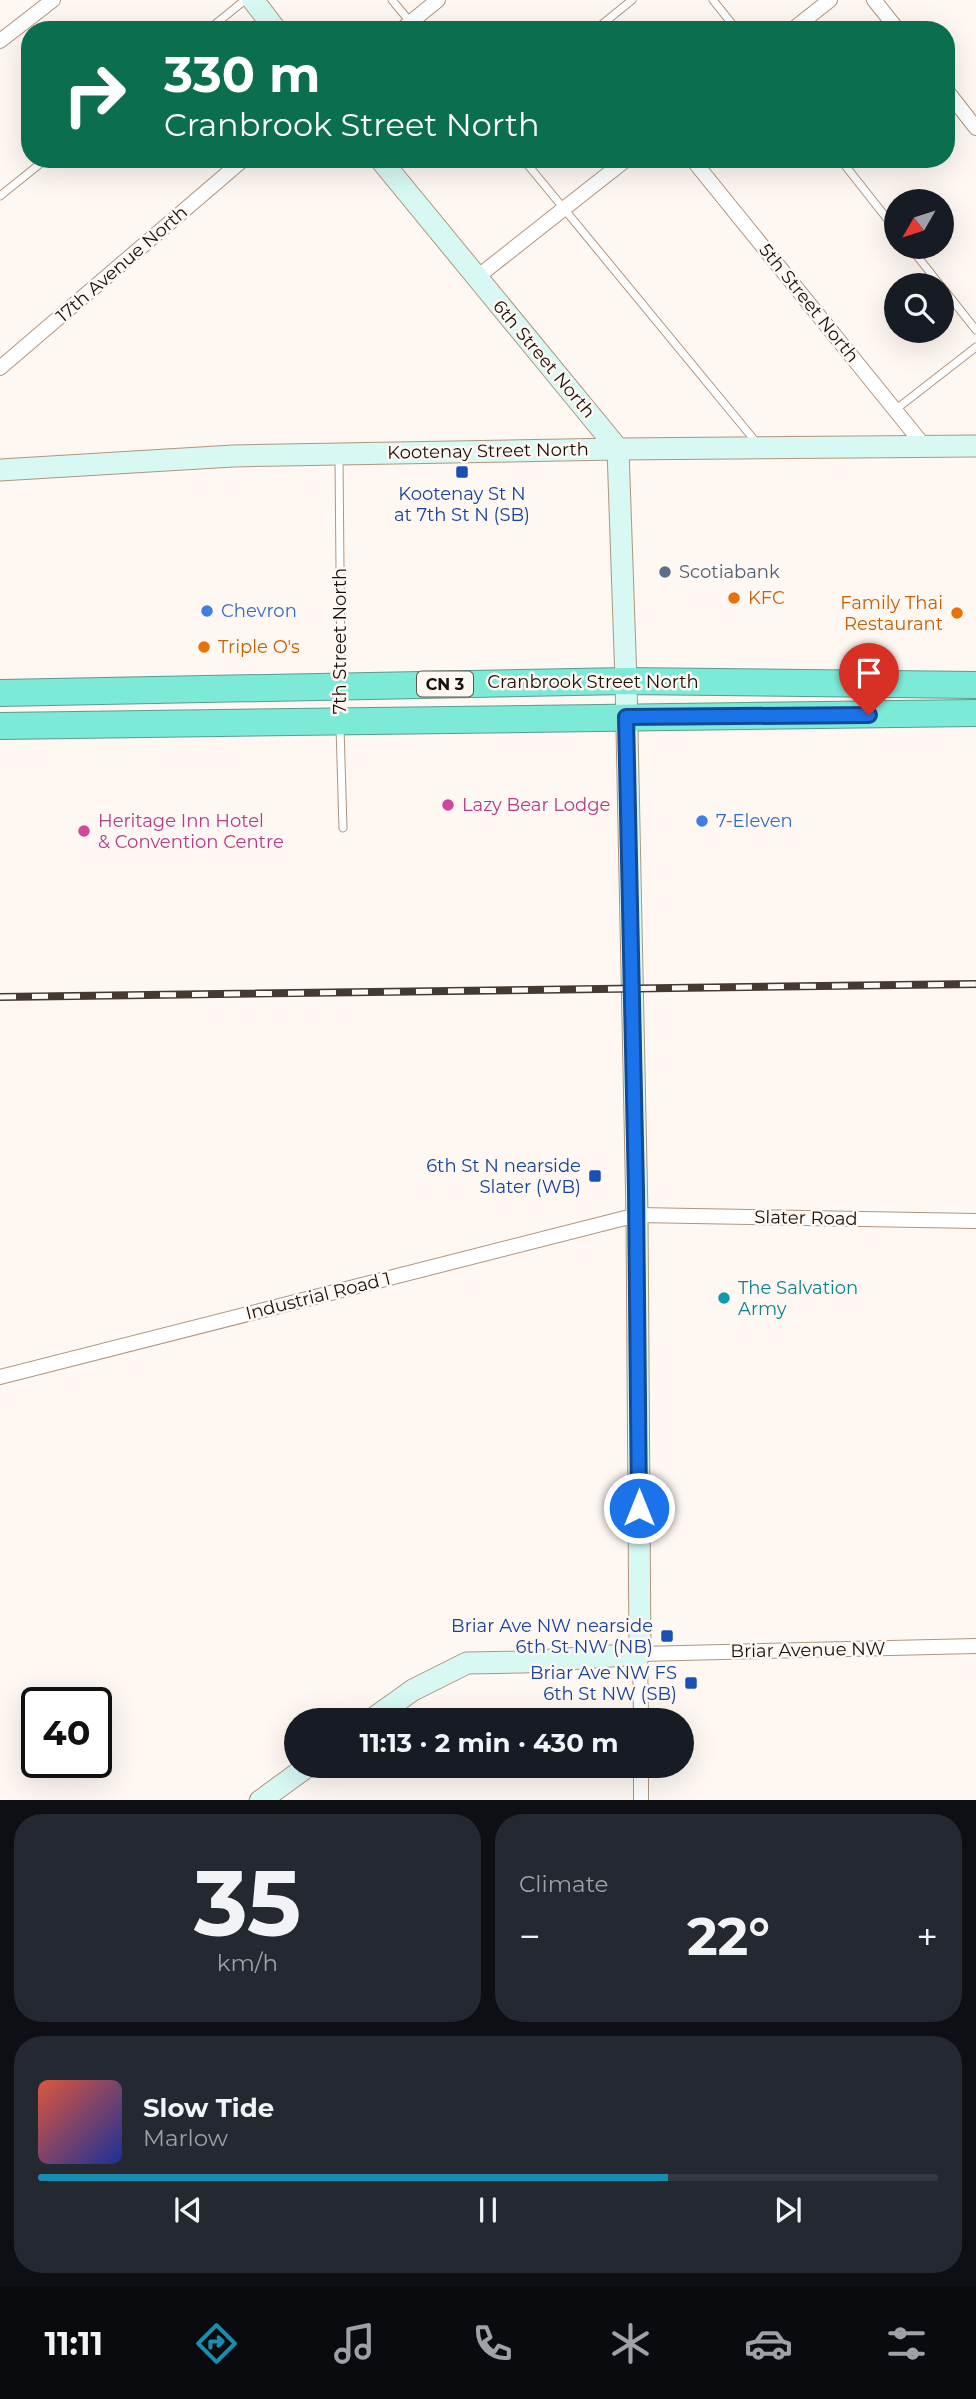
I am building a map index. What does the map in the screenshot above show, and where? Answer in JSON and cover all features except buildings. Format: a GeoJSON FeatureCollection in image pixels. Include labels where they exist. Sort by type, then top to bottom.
{"type":"FeatureCollection","features":[{"type":"Feature","properties":{"kind":"highway","name":"Cranbrook Street North"},"geometry":{"type":"LineString","coordinates":[[0,726],[626,681],[976,685]]}},
{"type":"Feature","properties":{"kind":"highway","name":"Cranbrook Street North"},"geometry":{"type":"LineString","coordinates":[[0,693],[340,703],[626,717],[976,713]]}},
{"type":"Feature","properties":{"kind":"street"},"geometry":{"type":"LineString","coordinates":[[25,21],[52,0]]}},
{"type":"Feature","properties":{"kind":"street"},"geometry":{"type":"LineString","coordinates":[[253,0],[269,21]]}},
{"type":"Feature","properties":{"kind":"street"},"geometry":{"type":"LineString","coordinates":[[415,21],[438,0]]}},
{"type":"Feature","properties":{"kind":"street"},"geometry":{"type":"LineString","coordinates":[[803,21],[830,0]]}},
{"type":"Feature","properties":{"kind":"street"},"geometry":{"type":"LineString","coordinates":[[874,0],[891,21]]}},
{"type":"Feature","properties":{"kind":"street"},"geometry":{"type":"LineString","coordinates":[[0,41],[21,24]]}},
{"type":"Feature","properties":{"kind":"street"},"geometry":{"type":"LineString","coordinates":[[955,101],[976,128]]}},
{"type":"Feature","properties":{"kind":"street","name":"17th Avenue North"},"geometry":{"type":"LineString","coordinates":[[0,368],[233,168]]}},
{"type":"Feature","properties":{"kind":"street","name":"6th Street North"},"geometry":{"type":"LineString","coordinates":[[387,168],[618,449]]}},
{"type":"Feature","properties":{"kind":"street"},"geometry":{"type":"LineString","coordinates":[[476,278],[616,168]]}},
{"type":"Feature","properties":{"kind":"street","name":"5th Street North"},"geometry":{"type":"LineString","coordinates":[[699,168],[925,447]]}},
{"type":"Feature","properties":{"kind":"street","name":"Kootenay Street North"},"geometry":{"type":"LineString","coordinates":[[0,470],[233,456],[976,446]]}},
{"type":"Feature","properties":{"kind":"street"},"geometry":{"type":"LineString","coordinates":[[618,449],[626,681],[636,1215],[641,1708]]}},
{"type":"Feature","properties":{"kind":"street","name":"Slater Road"},"geometry":{"type":"LineString","coordinates":[[636,1215],[976,1221]]}},
{"type":"Feature","properties":{"kind":"street","name":"Industrial Road 1"},"geometry":{"type":"LineString","coordinates":[[0,1377],[636,1215]]}},
{"type":"Feature","properties":{"kind":"street","name":"Briar Avenue NW"},"geometry":{"type":"LineString","coordinates":[[640,1654],[976,1646]]}},
{"type":"Feature","properties":{"kind":"street"},"geometry":{"type":"LineString","coordinates":[[388,1708],[413,1690],[467,1663],[640,1654]]}},
{"type":"Feature","properties":{"kind":"street"},"geometry":{"type":"LineString","coordinates":[[261,1800],[292,1778]]}},
{"type":"Feature","properties":{"kind":"street"},"geometry":{"type":"LineString","coordinates":[[641,1778],[641,1800]]}},
{"type":"Feature","properties":{"kind":"lane"},"geometry":{"type":"LineString","coordinates":[[219,21],[246,0]]}},
{"type":"Feature","properties":{"kind":"lane"},"geometry":{"type":"LineString","coordinates":[[392,0],[405,21]]}},
{"type":"Feature","properties":{"kind":"lane"},"geometry":{"type":"LineString","coordinates":[[606,21],[632,0]]}},
{"type":"Feature","properties":{"kind":"lane"},"geometry":{"type":"LineString","coordinates":[[713,0],[730,21]]}},
{"type":"Feature","properties":{"kind":"lane"},"geometry":{"type":"LineString","coordinates":[[0,197],[36,168]]}},
{"type":"Feature","properties":{"kind":"lane"},"geometry":{"type":"LineString","coordinates":[[530,168],[761,448]]}},
{"type":"Feature","properties":{"kind":"lane"},"geometry":{"type":"LineString","coordinates":[[847,168],[884,215]]}},
{"type":"Feature","properties":{"kind":"lane"},"geometry":{"type":"LineString","coordinates":[[920,259],[931,273]]}},
{"type":"Feature","properties":{"kind":"lane"},"geometry":{"type":"LineString","coordinates":[[954,302],[976,330]]}},
{"type":"Feature","properties":{"kind":"lane"},"geometry":{"type":"LineString","coordinates":[[895,410],[976,347]]}},
{"type":"Feature","properties":{"kind":"lane","name":"7th Street North"},"geometry":{"type":"LineString","coordinates":[[339,454],[343,828]]}},
{"type":"Feature","properties":{"kind":"railway"},"geometry":{"type":"LineString","coordinates":[[0,997],[976,984]]}},
{"type":"Feature","properties":{"kind":"place","name":"Kootenay St N at 7th St N (SB)"},"geometry":{"type":"Point","coordinates":[462,472]}},
{"type":"Feature","properties":{"kind":"place","name":"Scotiabank"},"geometry":{"type":"Point","coordinates":[665,572]}},
{"type":"Feature","properties":{"kind":"place","name":"KFC"},"geometry":{"type":"Point","coordinates":[734,598]}},
{"type":"Feature","properties":{"kind":"place","name":"Chevron"},"geometry":{"type":"Point","coordinates":[207,611]}},
{"type":"Feature","properties":{"kind":"place","name":"Family Thai Restaurant"},"geometry":{"type":"Point","coordinates":[957,613]}},
{"type":"Feature","properties":{"kind":"place","name":"Triple O's"},"geometry":{"type":"Point","coordinates":[204,647]}},
{"type":"Feature","properties":{"kind":"place","name":"Lazy Bear Lodge"},"geometry":{"type":"Point","coordinates":[448,805]}},
{"type":"Feature","properties":{"kind":"place","name":"7-Eleven"},"geometry":{"type":"Point","coordinates":[702,821]}},
{"type":"Feature","properties":{"kind":"place","name":"Heritage Inn Hotel & Convention Centre"},"geometry":{"type":"Point","coordinates":[84,831]}},
{"type":"Feature","properties":{"kind":"place","name":"6th St N nearside Slater (WB)"},"geometry":{"type":"Point","coordinates":[595,1176]}},
{"type":"Feature","properties":{"kind":"place","name":"The Salvation Army"},"geometry":{"type":"Point","coordinates":[724,1298]}},
{"type":"Feature","properties":{"kind":"place","name":"Briar Ave NW nearside 6th St NW (NB)"},"geometry":{"type":"Point","coordinates":[667,1636]}},
{"type":"Feature","properties":{"kind":"place","name":"Briar Ave NW FS 6th St NW (SB)"},"geometry":{"type":"Point","coordinates":[691,1683]}},
{"type":"Feature","properties":{"kind":"route"},"geometry":{"type":"LineString","coordinates":[[639,1508],[636,1190],[626,717],[869,715]]}}]}
